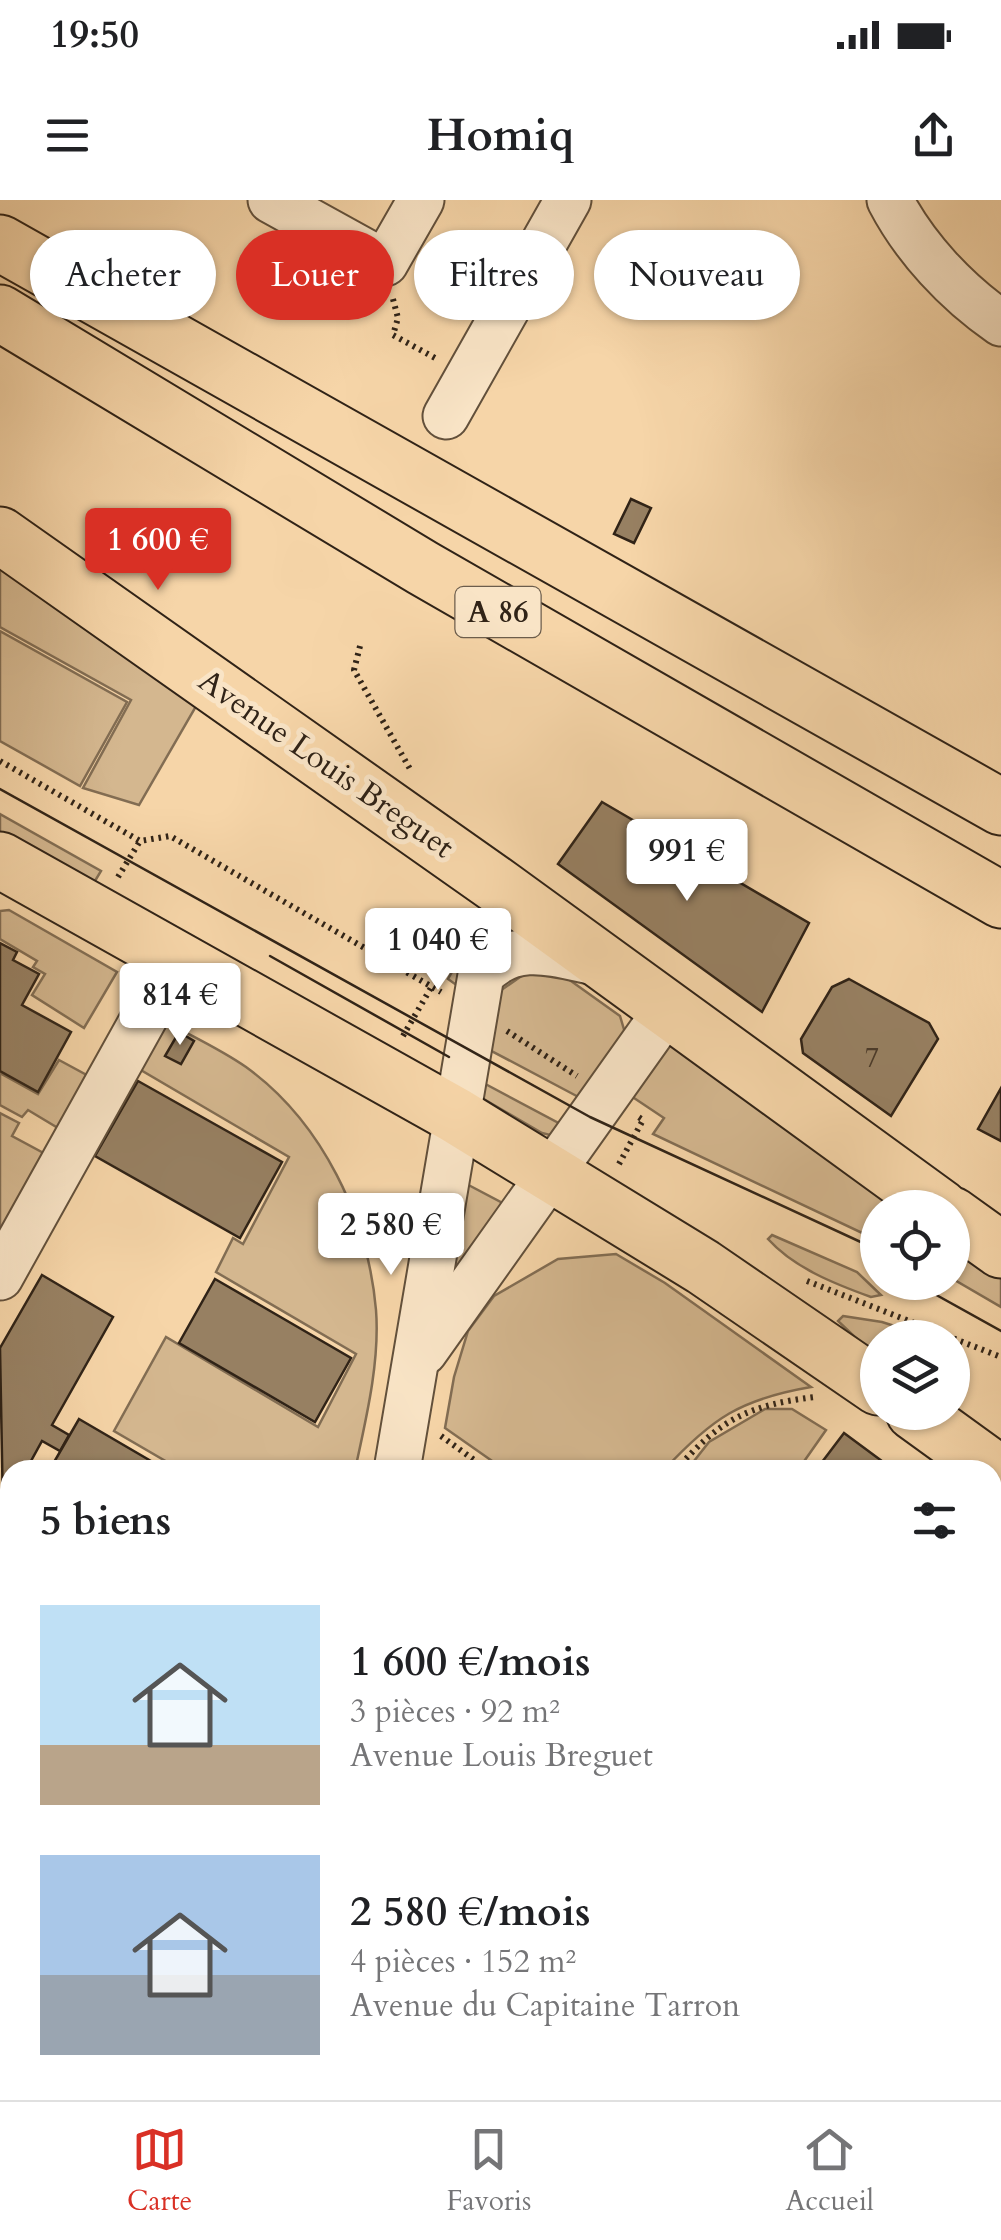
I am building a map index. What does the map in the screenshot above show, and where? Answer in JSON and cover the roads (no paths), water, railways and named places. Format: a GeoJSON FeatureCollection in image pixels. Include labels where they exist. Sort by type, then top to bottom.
{"type":"FeatureCollection","features":[{"type":"Feature","properties":{"kind":"main road","name":"A 86"},"geometry":{"type":"LineString","coordinates":[[0,243],[1001,807]]}},
{"type":"Feature","properties":{"kind":"main road","name":"A 86"},"geometry":{"type":"LineString","coordinates":[[0,314],[457,588],[1001,900]]}},
{"type":"Feature","properties":{"kind":"main road","name":"Avenue Louis Breguet"},"geometry":{"type":"LineString","coordinates":[[0,536],[426,818],[599,962],[917,1190]]}},
{"type":"Feature","properties":{"kind":"main road"},"geometry":{"type":"LineString","coordinates":[[0,860],[454,1115],[548,1176],[703,1267],[852,1392]]}},
{"type":"Feature","properties":{"kind":"main road"},"geometry":{"type":"LineString","coordinates":[[970,1228],[1001,1250]]}},
{"type":"Feature","properties":{"kind":"main road"},"geometry":{"type":"LineString","coordinates":[[939,1430],[980,1460]]}},
{"type":"Feature","properties":{"kind":"street"},"geometry":{"type":"LineString","coordinates":[[271,200],[385,263],[421,200]]}},
{"type":"Feature","properties":{"kind":"street"},"geometry":{"type":"LineString","coordinates":[[446,416],[568,200]]}},
{"type":"Feature","properties":{"kind":"street"},"geometry":{"type":"LineString","coordinates":[[890,200],[904,227],[940,270],[1001,324]]}},
{"type":"Feature","properties":{"kind":"street"},"geometry":{"type":"LineString","coordinates":[[399,1460],[454,1115],[457,1001],[496,958],[522,950],[599,962]]}},
{"type":"Feature","properties":{"kind":"street"},"geometry":{"type":"LineString","coordinates":[[0,1277],[177,960]]}},
{"type":"Feature","properties":{"kind":"street"},"geometry":{"type":"LineString","coordinates":[[417,1362],[667,1010]]}},
{"type":"Feature","properties":{"kind":"tram line"},"geometry":{"type":"LineString","coordinates":[[0,789],[590,1117],[860,1242]]}},
{"type":"Feature","properties":{"kind":"tram line"},"geometry":{"type":"LineString","coordinates":[[270,956],[449,1057]]}},
{"type":"Feature","properties":{"kind":"tram line"},"geometry":{"type":"LineString","coordinates":[[945,1300],[1001,1331]]}}]}
